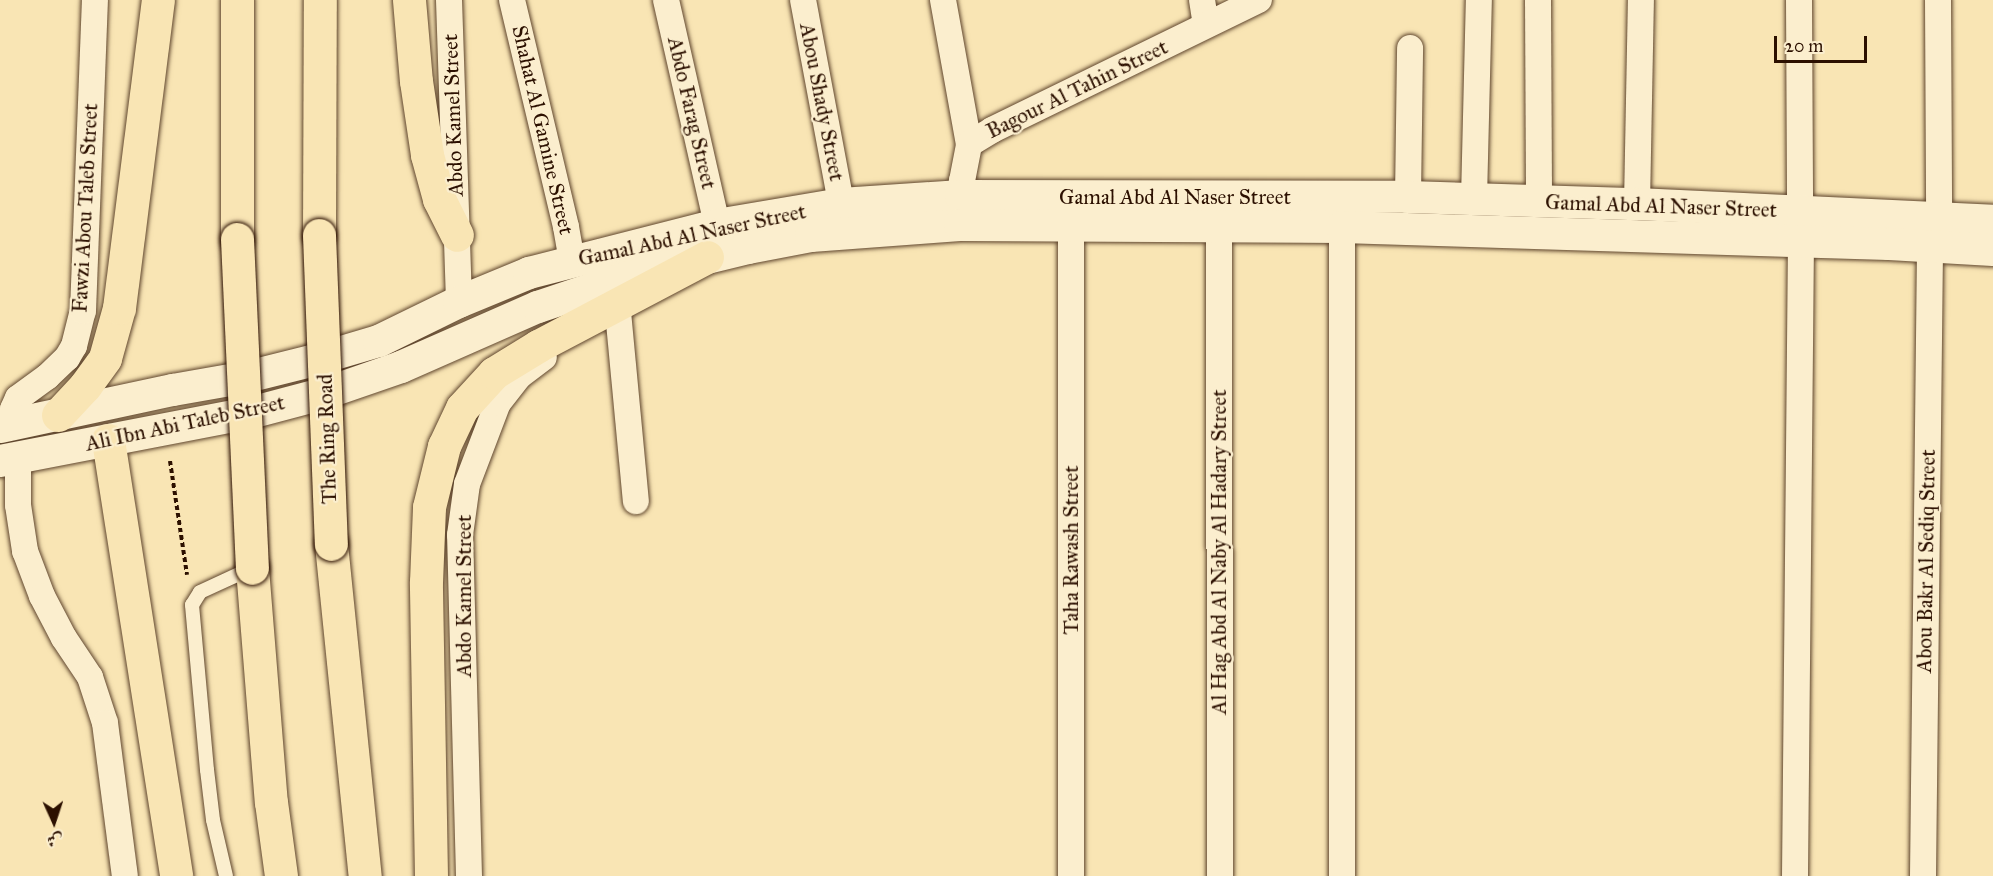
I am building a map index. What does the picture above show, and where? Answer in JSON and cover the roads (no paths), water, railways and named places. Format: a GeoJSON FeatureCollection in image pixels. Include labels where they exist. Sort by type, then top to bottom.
{"type":"FeatureCollection","features":[{"type":"Feature","properties":{"kind":"highway"},"geometry":{"type":"LineString","coordinates":[[58,415],[85,386],[105,358],[119,308],[158,0]]}},
{"type":"Feature","properties":{"kind":"highway"},"geometry":{"type":"LineString","coordinates":[[237,0],[237,239],[252,568],[272,802],[281,876]]}},
{"type":"Feature","properties":{"kind":"highway","name":"The Ring Road"},"geometry":{"type":"LineString","coordinates":[[320,0],[319,235],[331,544],[365,876]]}},
{"type":"Feature","properties":{"kind":"highway"},"geometry":{"type":"LineString","coordinates":[[409,0],[416,81],[427,155],[439,198],[457,236]]}},
{"type":"Feature","properties":{"kind":"highway"},"geometry":{"type":"LineString","coordinates":[[431,876],[426,582],[429,507],[444,446],[462,408],[494,373],[538,346],[706,257]]}},
{"type":"Feature","properties":{"kind":"highway"},"geometry":{"type":"LineString","coordinates":[[108,440],[176,876]]}},
{"type":"Feature","properties":{"kind":"street","name":"Fawzi Abou Taleb Street"},"geometry":{"type":"LineString","coordinates":[[6,426],[18,398],[47,377],[67,358],[74,346],[83,311],[95,0]]}},
{"type":"Feature","properties":{"kind":"street","name":"Abdo Kamel Street"},"geometry":{"type":"LineString","coordinates":[[449,0],[459,302]]}},
{"type":"Feature","properties":{"kind":"street","name":"Shahat Al Gamine Street"},"geometry":{"type":"LineString","coordinates":[[512,0],[572,261]]}},
{"type":"Feature","properties":{"kind":"street","name":"Abdo Farag Street"},"geometry":{"type":"LineString","coordinates":[[666,0],[717,225]]}},
{"type":"Feature","properties":{"kind":"street","name":"Abou Shady Street"},"geometry":{"type":"LineString","coordinates":[[803,0],[842,204]]}},
{"type":"Feature","properties":{"kind":"street"},"geometry":{"type":"LineString","coordinates":[[943,0],[969,144]]}},
{"type":"Feature","properties":{"kind":"street"},"geometry":{"type":"LineString","coordinates":[[1202,0],[1206,25]]}},
{"type":"Feature","properties":{"kind":"street","name":"Bagour Al Tahin Street"},"geometry":{"type":"LineString","coordinates":[[960,211],[969,144],[992,130],[1259,0]]}},
{"type":"Feature","properties":{"kind":"street"},"geometry":{"type":"LineString","coordinates":[[1474,199],[1479,0]]}},
{"type":"Feature","properties":{"kind":"street"},"geometry":{"type":"LineString","coordinates":[[1538,0],[1539,201]]}},
{"type":"Feature","properties":{"kind":"street"},"geometry":{"type":"LineString","coordinates":[[1637,204],[1641,0]]}},
{"type":"Feature","properties":{"kind":"street"},"geometry":{"type":"LineString","coordinates":[[1799,0],[1800,212]]}},
{"type":"Feature","properties":{"kind":"street","name":"Abou Bakr Al Sediq Street"},"geometry":{"type":"LineString","coordinates":[[1923,876],[1938,0]]}},
{"type":"Feature","properties":{"kind":"street"},"geometry":{"type":"LineString","coordinates":[[1408,197],[1410,48]]}},
{"type":"Feature","properties":{"kind":"street","name":"Gamal Abd Al Naser Street"},"geometry":{"type":"LineString","coordinates":[[401,367],[538,307],[621,279],[748,248],[960,211],[1408,197],[1637,204],[1800,212],[1934,232],[1993,250]]}},
{"type":"Feature","properties":{"kind":"street","name":"Gamal Abd Al Naser Street"},"geometry":{"type":"LineString","coordinates":[[379,341],[459,302],[529,273],[717,225],[842,204],[960,211],[1071,224],[1342,227],[1801,243],[1934,232],[1993,221]]}},
{"type":"Feature","properties":{"kind":"street","name":"Taha Rawash Street"},"geometry":{"type":"LineString","coordinates":[[1071,224],[1071,876]]}},
{"type":"Feature","properties":{"kind":"street","name":"Al Hag Abd Al Naby Al Hadary Street"},"geometry":{"type":"LineString","coordinates":[[1219,227],[1220,876]]}},
{"type":"Feature","properties":{"kind":"street"},"geometry":{"type":"LineString","coordinates":[[1342,227],[1342,876]]}},
{"type":"Feature","properties":{"kind":"street"},"geometry":{"type":"LineString","coordinates":[[1795,876],[1801,243]]}},
{"type":"Feature","properties":{"kind":"street","name":"Abdo Kamel Street"},"geometry":{"type":"LineString","coordinates":[[469,876],[460,535],[467,484],[498,403],[519,376],[547,355],[618,312],[748,248]]}},
{"type":"Feature","properties":{"kind":"street"},"geometry":{"type":"LineString","coordinates":[[618,312],[636,501]]}},
{"type":"Feature","properties":{"kind":"street","name":"Ali Ibn Abi Taleb Street"},"geometry":{"type":"LineString","coordinates":[[6,426],[247,377],[379,341]]}},
{"type":"Feature","properties":{"kind":"street","name":"Ali Ibn Abi Taleb Street"},"geometry":{"type":"LineString","coordinates":[[9,459],[254,412],[328,392],[401,367]]}},
{"type":"Feature","properties":{"kind":"street"},"geometry":{"type":"LineString","coordinates":[[9,459],[25,551],[53,617],[90,676],[105,723],[125,876]]}},
{"type":"Feature","properties":{"kind":"lane"},"geometry":{"type":"LineString","coordinates":[[226,876],[213,820],[192,605],[200,592],[252,568]]}}]}
